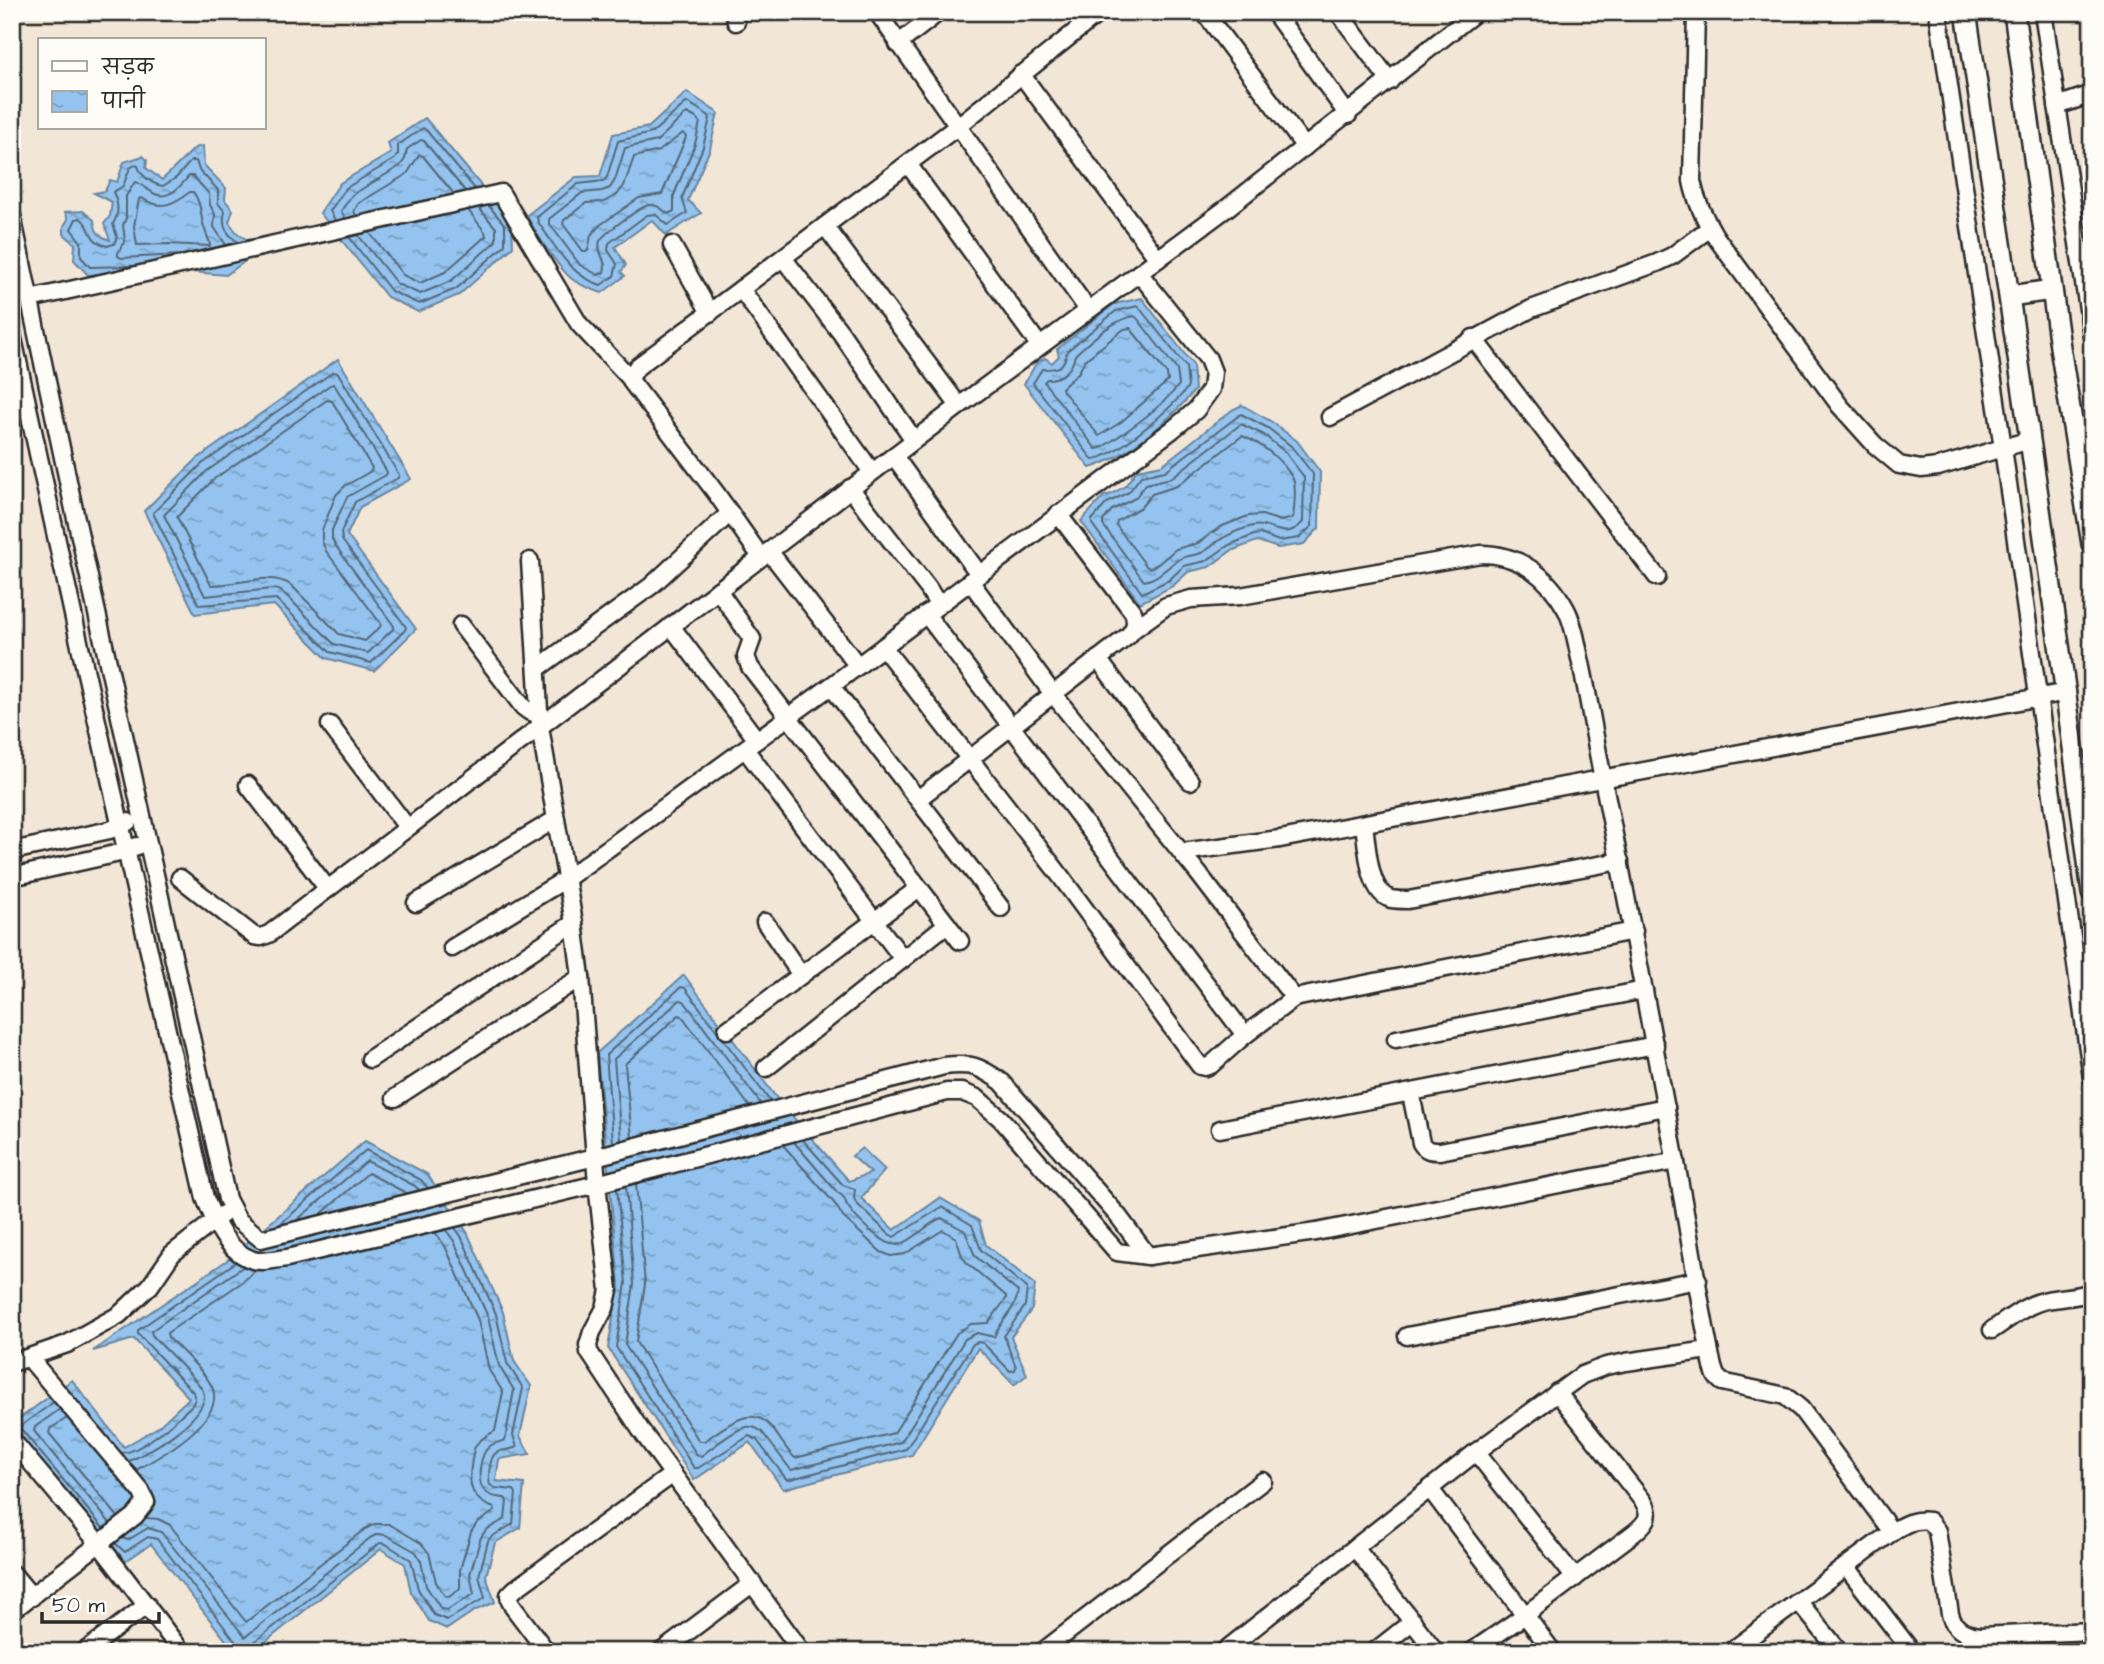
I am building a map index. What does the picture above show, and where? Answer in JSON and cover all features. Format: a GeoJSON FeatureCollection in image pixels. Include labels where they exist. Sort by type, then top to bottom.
{"type":"FeatureCollection","features":[{"type":"Feature","properties":{"kind":"street"},"geometry":{"type":"LineString","coordinates":[[877,12],[1088,310]]}},
{"type":"Feature","properties":{"kind":"street"},"geometry":{"type":"LineString","coordinates":[[898,44],[939,12]]}},
{"type":"Feature","properties":{"kind":"street"},"geometry":{"type":"LineString","coordinates":[[630,378],[637,367],[958,126],[1100,12]]}},
{"type":"Feature","properties":{"kind":"street"},"geometry":{"type":"LineString","coordinates":[[1204,12],[1305,147]]}},
{"type":"Feature","properties":{"kind":"street"},"geometry":{"type":"LineString","coordinates":[[1274,12],[1348,115]]}},
{"type":"Feature","properties":{"kind":"street"},"geometry":{"type":"LineString","coordinates":[[1338,12],[1390,81]]}},
{"type":"Feature","properties":{"kind":"street"},"geometry":{"type":"LineString","coordinates":[[180,878],[254,936],[269,934],[541,721],[1348,115],[1476,12]]}},
{"type":"Feature","properties":{"kind":"street"},"geometry":{"type":"LineString","coordinates":[[1696,12],[1692,181],[1695,198],[1710,228],[1840,406],[1886,456],[1899,464],[1921,469],[1938,467],[2030,440]]}},
{"type":"Feature","properties":{"kind":"street"},"geometry":{"type":"LineString","coordinates":[[1938,12],[2092,1078]]}},
{"type":"Feature","properties":{"kind":"street"},"geometry":{"type":"LineString","coordinates":[[1966,12],[2067,692],[2092,893]]}},
{"type":"Feature","properties":{"kind":"street"},"geometry":{"type":"LineString","coordinates":[[2014,12],[2060,347],[2092,544]]}},
{"type":"Feature","properties":{"kind":"street"},"geometry":{"type":"LineString","coordinates":[[2043,12],[2092,336]]}},
{"type":"Feature","properties":{"kind":"street"},"geometry":{"type":"LineString","coordinates":[[1021,74],[1158,259]]}},
{"type":"Feature","properties":{"kind":"street"},"geometry":{"type":"LineString","coordinates":[[2057,106],[2092,94]]}},
{"type":"Feature","properties":{"kind":"street"},"geometry":{"type":"LineString","coordinates":[[908,164],[1040,345]]}},
{"type":"Feature","properties":{"kind":"street"},"geometry":{"type":"LineString","coordinates":[[30,299],[501,193],[579,324],[630,378],[730,513],[858,666]]}},
{"type":"Feature","properties":{"kind":"street"},"geometry":{"type":"LineString","coordinates":[[12,216],[72,501],[227,1199],[238,1220],[261,1239],[595,1157],[944,1066],[962,1064],[983,1068],[1002,1082],[1119,1217],[1148,1256]]}},
{"type":"Feature","properties":{"kind":"street"},"geometry":{"type":"LineString","coordinates":[[825,226],[958,406]]}},
{"type":"Feature","properties":{"kind":"street"},"geometry":{"type":"LineString","coordinates":[[1330,417],[1531,309],[1672,256],[1710,228]]}},
{"type":"Feature","properties":{"kind":"street"},"geometry":{"type":"LineString","coordinates":[[672,245],[710,313]]}},
{"type":"Feature","properties":{"kind":"street"},"geometry":{"type":"LineString","coordinates":[[783,258],[841,333],[914,440]]}},
{"type":"Feature","properties":{"kind":"street"},"geometry":{"type":"LineString","coordinates":[[452,948],[566,879],[858,666],[1196,410],[1211,389],[1213,372],[1208,359],[1139,273]]}},
{"type":"Feature","properties":{"kind":"street"},"geometry":{"type":"LineString","coordinates":[[741,289],[872,472]]}},
{"type":"Feature","properties":{"kind":"street"},"geometry":{"type":"LineString","coordinates":[[2010,296],[2052,290]]}},
{"type":"Feature","properties":{"kind":"street"},"geometry":{"type":"LineString","coordinates":[[12,334],[205,1198],[214,1220],[228,1242],[241,1254],[255,1261],[287,1258],[597,1184],[947,1092],[962,1092],[977,1098],[1002,1119],[1117,1252],[1148,1256],[1316,1232],[1676,1161]]}},
{"type":"Feature","properties":{"kind":"street"},"geometry":{"type":"LineString","coordinates":[[1473,338],[1657,577]]}},
{"type":"Feature","properties":{"kind":"street"},"geometry":{"type":"LineString","coordinates":[[894,456],[1053,694],[1182,852],[1294,998]]}},
{"type":"Feature","properties":{"kind":"street"},"geometry":{"type":"LineString","coordinates":[[850,488],[928,588],[932,609],[1012,727],[1245,1035]]}},
{"type":"Feature","properties":{"kind":"street"},"geometry":{"type":"LineString","coordinates":[[538,668],[651,586],[730,513]]}},
{"type":"Feature","properties":{"kind":"street"},"geometry":{"type":"LineString","coordinates":[[1058,514],[1133,612],[1136,619],[1134,629]]}},
{"type":"Feature","properties":{"kind":"street"},"geometry":{"type":"LineString","coordinates":[[918,799],[1166,606],[1191,599],[1240,596],[1481,554],[1508,556],[1542,577],[1567,611],[1591,707],[1709,1350],[1717,1376],[1723,1382],[1773,1393],[1794,1401],[1892,1532]]}},
{"type":"Feature","properties":{"kind":"street"},"geometry":{"type":"LineString","coordinates":[[530,561],[541,721],[581,977],[597,1184],[609,1290],[606,1308],[592,1332],[589,1352],[640,1429],[802,1652]]}},
{"type":"Feature","properties":{"kind":"street"},"geometry":{"type":"LineString","coordinates":[[718,590],[752,639],[746,656],[750,667],[960,941]]}},
{"type":"Feature","properties":{"kind":"street"},"geometry":{"type":"LineString","coordinates":[[461,625],[523,707],[541,721]]}},
{"type":"Feature","properties":{"kind":"street"},"geometry":{"type":"LineString","coordinates":[[671,626],[751,744],[904,959]]}},
{"type":"Feature","properties":{"kind":"street"},"geometry":{"type":"LineString","coordinates":[[883,647],[1056,870],[1196,1062],[1205,1068],[1294,998],[1634,931]]}},
{"type":"Feature","properties":{"kind":"street"},"geometry":{"type":"LineString","coordinates":[[1098,659],[1190,781]]}},
{"type":"Feature","properties":{"kind":"street"},"geometry":{"type":"LineString","coordinates":[[831,686],[1001,908]]}},
{"type":"Feature","properties":{"kind":"street"},"geometry":{"type":"LineString","coordinates":[[1182,852],[1270,841],[2067,692]]}},
{"type":"Feature","properties":{"kind":"street"},"geometry":{"type":"LineString","coordinates":[[330,725],[407,827]]}},
{"type":"Feature","properties":{"kind":"street"},"geometry":{"type":"LineString","coordinates":[[2074,754],[2092,764]]}},
{"type":"Feature","properties":{"kind":"street"},"geometry":{"type":"LineString","coordinates":[[248,785],[327,888]]}},
{"type":"Feature","properties":{"kind":"street"},"geometry":{"type":"LineString","coordinates":[[12,851],[110,830],[143,817]]}},
{"type":"Feature","properties":{"kind":"street"},"geometry":{"type":"LineString","coordinates":[[416,903],[556,818]]}},
{"type":"Feature","properties":{"kind":"street"},"geometry":{"type":"LineString","coordinates":[[1364,824],[1373,879],[1377,889],[1390,899],[1408,900],[1620,861]]}},
{"type":"Feature","properties":{"kind":"street"},"geometry":{"type":"LineString","coordinates":[[12,877],[115,854],[149,843]]}},
{"type":"Feature","properties":{"kind":"street"},"geometry":{"type":"LineString","coordinates":[[727,1030],[919,888]]}},
{"type":"Feature","properties":{"kind":"street"},"geometry":{"type":"LineString","coordinates":[[765,922],[802,975]]}},
{"type":"Feature","properties":{"kind":"street"},"geometry":{"type":"LineString","coordinates":[[370,1059],[574,923]]}},
{"type":"Feature","properties":{"kind":"street"},"geometry":{"type":"LineString","coordinates":[[766,1068],[947,924]]}},
{"type":"Feature","properties":{"kind":"street"},"geometry":{"type":"LineString","coordinates":[[395,1098],[581,977]]}},
{"type":"Feature","properties":{"kind":"street"},"geometry":{"type":"LineString","coordinates":[[1396,1039],[1644,990]]}},
{"type":"Feature","properties":{"kind":"street"},"geometry":{"type":"LineString","coordinates":[[1220,1129],[1655,1045]]}},
{"type":"Feature","properties":{"kind":"street"},"geometry":{"type":"LineString","coordinates":[[1411,1094],[1421,1143],[1430,1151],[1666,1107]]}},
{"type":"Feature","properties":{"kind":"street"},"geometry":{"type":"LineString","coordinates":[[12,1363],[67,1344],[120,1315],[150,1286],[172,1254],[231,1208]]}},
{"type":"Feature","properties":{"kind":"street"},"geometry":{"type":"LineString","coordinates":[[1407,1336],[1698,1280]]}},
{"type":"Feature","properties":{"kind":"street"},"geometry":{"type":"LineString","coordinates":[[1992,1330],[2031,1305],[2092,1292]]}},
{"type":"Feature","properties":{"kind":"street"},"geometry":{"type":"LineString","coordinates":[[1223,1652],[1476,1451],[1582,1375],[1606,1366],[1709,1350]]}},
{"type":"Feature","properties":{"kind":"street"},"geometry":{"type":"LineString","coordinates":[[12,1611],[100,1545],[142,1509],[146,1502],[144,1496],[30,1359]]}},
{"type":"Feature","properties":{"kind":"street"},"geometry":{"type":"LineString","coordinates":[[1471,1652],[1634,1533],[1645,1523],[1648,1516],[1648,1508],[1643,1501],[1557,1392]]}},
{"type":"Feature","properties":{"kind":"street"},"geometry":{"type":"LineString","coordinates":[[12,1440],[100,1545],[181,1652]]}},
{"type":"Feature","properties":{"kind":"street"},"geometry":{"type":"LineString","coordinates":[[1476,1451],[1575,1578]]}},
{"type":"Feature","properties":{"kind":"street"},"geometry":{"type":"LineString","coordinates":[[547,1652],[513,1607],[509,1595],[673,1474]]}},
{"type":"Feature","properties":{"kind":"street"},"geometry":{"type":"LineString","coordinates":[[1042,1652],[1263,1481]]}},
{"type":"Feature","properties":{"kind":"street"},"geometry":{"type":"LineString","coordinates":[[1430,1489],[1553,1652]]}},
{"type":"Feature","properties":{"kind":"street"},"geometry":{"type":"LineString","coordinates":[[1730,1652],[1892,1532],[1915,1521],[1929,1521],[1933,1525],[1940,1542],[1952,1619],[1967,1635],[2092,1632]]}},
{"type":"Feature","properties":{"kind":"street"},"geometry":{"type":"LineString","coordinates":[[1356,1549],[1436,1652]]}},
{"type":"Feature","properties":{"kind":"street"},"geometry":{"type":"LineString","coordinates":[[1846,1566],[1912,1652]]}},
{"type":"Feature","properties":{"kind":"street"},"geometry":{"type":"LineString","coordinates":[[12,1573],[32,1597]]}},
{"type":"Feature","properties":{"kind":"street"},"geometry":{"type":"LineString","coordinates":[[661,1652],[752,1583]]}},
{"type":"Feature","properties":{"kind":"street"},"geometry":{"type":"LineString","coordinates":[[1798,1601],[1840,1652]]}},
{"type":"Feature","properties":{"kind":"street"},"geometry":{"type":"LineString","coordinates":[[84,1652],[147,1605]]}},
{"type":"Feature","properties":{"kind":"street"},"geometry":{"type":"LineString","coordinates":[[1374,1652],[1412,1621]]}},
{"type":"Feature","properties":{"kind":"water"},"geometry":{"type":"Polygon","coordinates":[[[687,92],[718,113],[710,149],[688,200],[701,213],[666,235],[652,220],[615,247],[626,265],[621,272],[625,276],[602,293],[579,284],[554,259],[527,215],[576,177],[600,176],[613,134],[649,127],[687,92]]]}},
{"type":"Feature","properties":{"kind":"water"},"geometry":{"type":"Polygon","coordinates":[[[425,118],[512,223],[513,247],[459,295],[418,312],[387,297],[320,213],[340,183],[391,153],[388,143],[425,118]]]}},
{"type":"Feature","properties":{"kind":"water"},"geometry":{"type":"Polygon","coordinates":[[[203,146],[204,165],[226,188],[225,200],[233,210],[229,222],[238,234],[251,240],[251,257],[226,275],[168,270],[88,275],[74,260],[75,244],[64,234],[68,219],[65,212],[83,211],[94,220],[98,233],[110,240],[104,224],[110,216],[112,202],[94,193],[105,191],[110,180],[117,182],[124,162],[143,156],[147,160],[146,168],[162,180],[195,148],[203,146]]]}},
{"type":"Feature","properties":{"kind":"water"},"geometry":{"type":"Polygon","coordinates":[[[1142,298],[1193,365],[1195,390],[1173,414],[1134,446],[1090,468],[1024,384],[1037,362],[1045,358],[1052,363],[1059,356],[1057,349],[1114,304],[1142,298]]]}},
{"type":"Feature","properties":{"kind":"water"},"geometry":{"type":"Polygon","coordinates":[[[338,359],[411,479],[360,507],[347,535],[416,629],[374,671],[326,658],[274,605],[195,614],[144,511],[197,459],[338,359]]]}},
{"type":"Feature","properties":{"kind":"water"},"geometry":{"type":"Polygon","coordinates":[[[1242,405],[1272,422],[1297,441],[1320,472],[1319,528],[1304,544],[1278,548],[1257,541],[1231,551],[1209,567],[1188,572],[1173,586],[1140,603],[1081,521],[1104,496],[1125,486],[1137,470],[1162,465],[1242,405]]]}},
{"type":"Feature","properties":{"kind":"water"},"geometry":{"type":"Polygon","coordinates":[[[684,975],[779,1101],[849,1181],[871,1173],[852,1156],[862,1148],[885,1170],[861,1198],[894,1230],[940,1198],[979,1221],[986,1245],[1035,1285],[1032,1309],[1011,1337],[1027,1375],[1014,1385],[978,1348],[912,1455],[783,1489],[750,1442],[694,1480],[608,1348],[619,1283],[597,1053],[684,975]]]}},
{"type":"Feature","properties":{"kind":"water"},"geometry":{"type":"Polygon","coordinates":[[[365,1141],[427,1174],[467,1232],[503,1312],[514,1361],[531,1386],[520,1436],[530,1454],[499,1459],[496,1481],[524,1484],[520,1528],[495,1543],[486,1576],[495,1602],[474,1611],[447,1629],[429,1621],[411,1592],[405,1564],[381,1549],[253,1652],[235,1652],[151,1544],[123,1563],[12,1430],[12,1424],[72,1380],[124,1447],[158,1427],[189,1398],[134,1339],[93,1351],[226,1261],[365,1141]]]}}]}
